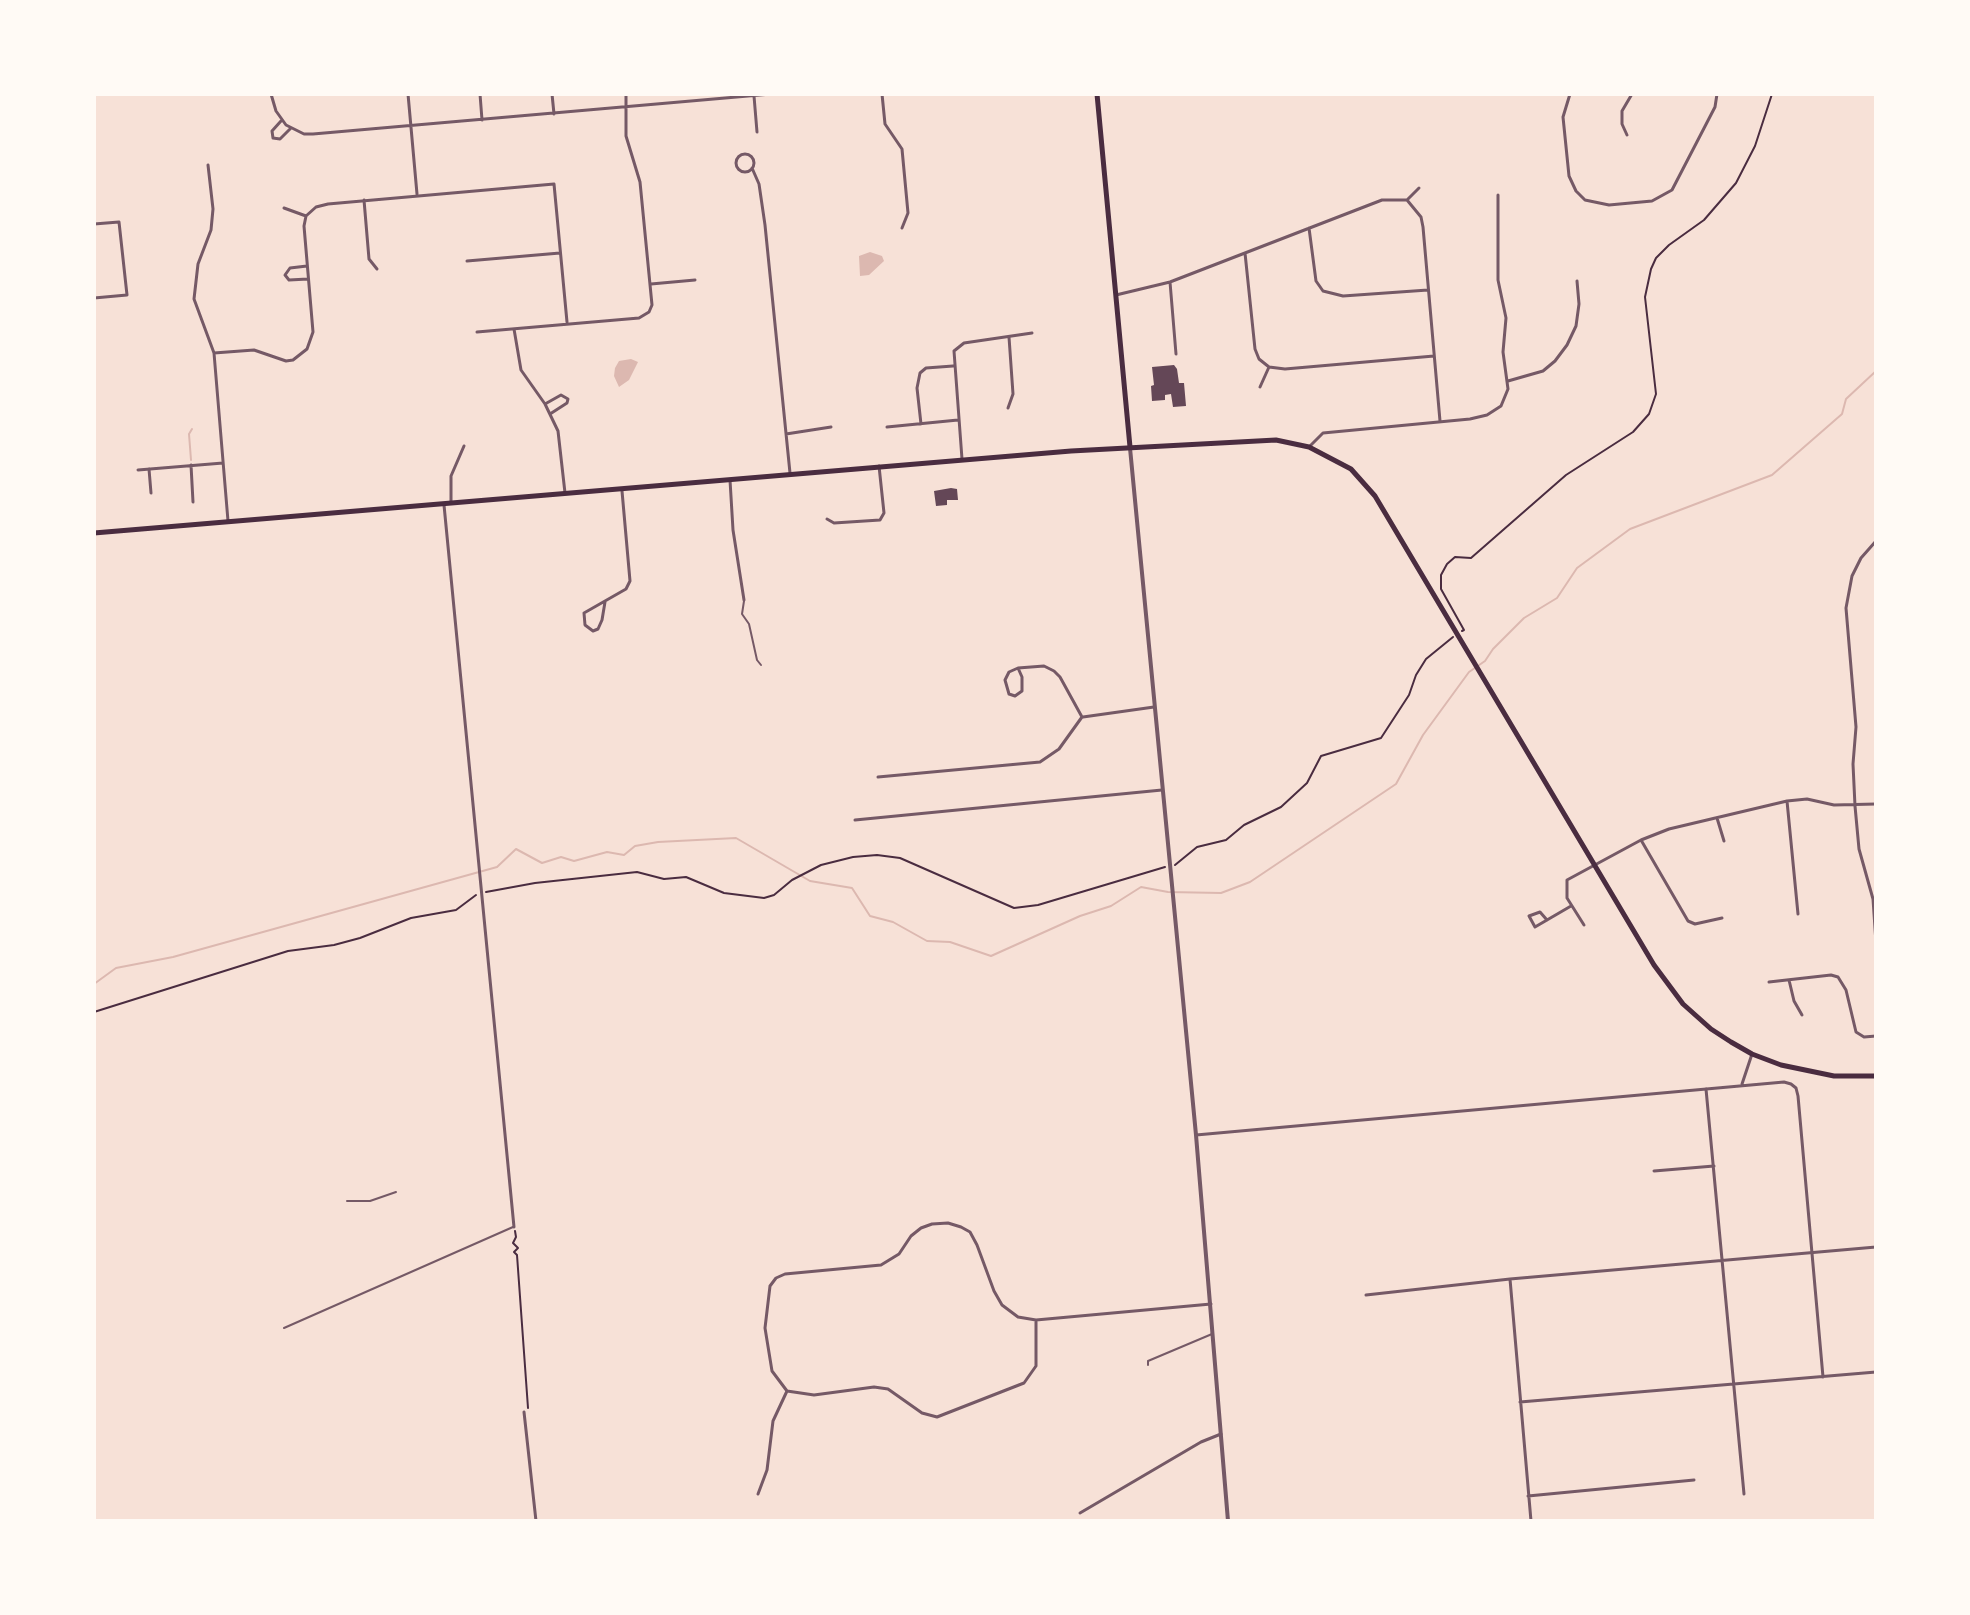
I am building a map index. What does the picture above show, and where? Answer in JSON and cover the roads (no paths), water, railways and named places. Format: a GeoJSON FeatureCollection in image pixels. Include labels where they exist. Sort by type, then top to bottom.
{"type":"FeatureCollection","features":[{"type":"Feature","properties":{"kind":"main road"},"geometry":{"type":"LineString","coordinates":[[1097,94],[1130,448]]}},
{"type":"Feature","properties":{"kind":"main road"},"geometry":{"type":"LineString","coordinates":[[94,533],[622,491],[962,459],[1276,440],[1309,447],[1351,469],[1375,496],[1654,965],[1683,1004],[1711,1029],[1752,1054],[1805,1072],[1876,1076]]}},
{"type":"Feature","properties":{"kind":"street"},"geometry":{"type":"LineString","coordinates":[[271,94],[281,121],[304,134],[771,94]]}},
{"type":"Feature","properties":{"kind":"street"},"geometry":{"type":"LineString","coordinates":[[408,94],[417,195]]}},
{"type":"Feature","properties":{"kind":"street"},"geometry":{"type":"LineString","coordinates":[[480,94],[482,120]]}},
{"type":"Feature","properties":{"kind":"street"},"geometry":{"type":"LineString","coordinates":[[552,94],[554,114]]}},
{"type":"Feature","properties":{"kind":"street"},"geometry":{"type":"LineString","coordinates":[[477,332],[639,318],[649,312],[652,305],[640,182],[626,136],[626,94]]}},
{"type":"Feature","properties":{"kind":"street"},"geometry":{"type":"LineString","coordinates":[[717,94],[718,100]]}},
{"type":"Feature","properties":{"kind":"street"},"geometry":{"type":"LineString","coordinates":[[882,94],[885,124],[902,149],[908,213],[902,228]]}},
{"type":"Feature","properties":{"kind":"street"},"geometry":{"type":"LineString","coordinates":[[1570,94],[1563,117],[1569,176],[1576,191],[1585,200],[1609,205],[1652,201],[1664,196],[1679,180],[1715,107],[1717,94]]}},
{"type":"Feature","properties":{"kind":"street"},"geometry":{"type":"LineString","coordinates":[[1627,135],[1622,124],[1622,111],[1632,94]]}},
{"type":"Feature","properties":{"kind":"street"},"geometry":{"type":"LineString","coordinates":[[754,96],[757,132]]}},
{"type":"Feature","properties":{"kind":"street"},"geometry":{"type":"LineString","coordinates":[[281,121],[272,131],[273,138],[280,139],[288,127]]}},
{"type":"Feature","properties":{"kind":"street"},"geometry":{"type":"LineString","coordinates":[[752,168],[747,172],[740,171],[736,165],[737,159],[743,155],[749,156],[759,184],[790,474]]}},
{"type":"Feature","properties":{"kind":"street"},"geometry":{"type":"LineString","coordinates":[[208,165],[213,209],[211,230],[198,264],[194,299],[214,353],[228,522]]}},
{"type":"Feature","properties":{"kind":"street"},"geometry":{"type":"LineString","coordinates":[[214,353],[254,350],[276,359],[293,360],[301,356],[313,332],[304,226],[306,216],[316,207],[328,204],[417,195],[554,184],[568,324]]}},
{"type":"Feature","properties":{"kind":"street"},"geometry":{"type":"LineString","coordinates":[[1116,295],[1170,282],[1382,200],[1407,200],[1419,188]]}},
{"type":"Feature","properties":{"kind":"street"},"geometry":{"type":"LineString","coordinates":[[1309,447],[1323,433],[1487,415],[1501,406],[1506,398],[1508,381],[1503,352],[1506,318],[1497,267],[1498,195]]}},
{"type":"Feature","properties":{"kind":"street"},"geometry":{"type":"LineString","coordinates":[[364,200],[369,259],[377,269]]}},
{"type":"Feature","properties":{"kind":"street"},"geometry":{"type":"LineString","coordinates":[[1407,200],[1421,217],[1423,227],[1440,421]]}},
{"type":"Feature","properties":{"kind":"street"},"geometry":{"type":"LineString","coordinates":[[284,208],[306,216]]}},
{"type":"Feature","properties":{"kind":"street"},"geometry":{"type":"LineString","coordinates":[[94,224],[119,222],[127,295],[94,298]]}},
{"type":"Feature","properties":{"kind":"street"},"geometry":{"type":"LineString","coordinates":[[1309,228],[1316,281],[1323,291],[1343,296],[1428,290]]}},
{"type":"Feature","properties":{"kind":"street"},"geometry":{"type":"LineString","coordinates":[[467,261],[560,253]]}},
{"type":"Feature","properties":{"kind":"street"},"geometry":{"type":"LineString","coordinates":[[1245,253],[1255,349],[1259,359],[1269,367],[1285,369],[1434,356]]}},
{"type":"Feature","properties":{"kind":"street"},"geometry":{"type":"LineString","coordinates":[[307,266],[290,268],[285,275],[289,280],[308,279]]}},
{"type":"Feature","properties":{"kind":"street"},"geometry":{"type":"LineString","coordinates":[[650,284],[695,280]]}},
{"type":"Feature","properties":{"kind":"street"},"geometry":{"type":"LineString","coordinates":[[1508,381],[1543,371],[1567,345],[1576,326],[1579,304],[1577,281]]}},
{"type":"Feature","properties":{"kind":"street"},"geometry":{"type":"LineString","coordinates":[[1170,282],[1176,354]]}},
{"type":"Feature","properties":{"kind":"street"},"geometry":{"type":"LineString","coordinates":[[514,329],[521,370],[545,404],[561,444],[565,495]]}},
{"type":"Feature","properties":{"kind":"street"},"geometry":{"type":"LineString","coordinates":[[962,459],[953,366],[956,347],[964,343],[1032,333]]}},
{"type":"Feature","properties":{"kind":"street"},"geometry":{"type":"LineString","coordinates":[[1008,336],[1013,394],[1008,408]]}},
{"type":"Feature","properties":{"kind":"street"},"geometry":{"type":"LineString","coordinates":[[921,424],[917,388],[920,373],[926,368],[953,366]]}},
{"type":"Feature","properties":{"kind":"street"},"geometry":{"type":"LineString","coordinates":[[1260,387],[1269,367]]}},
{"type":"Feature","properties":{"kind":"street"},"geometry":{"type":"LineString","coordinates":[[545,404],[561,395],[568,399],[567,403],[550,414]]}},
{"type":"Feature","properties":{"kind":"street"},"geometry":{"type":"LineString","coordinates":[[887,427],[958,420]]}},
{"type":"Feature","properties":{"kind":"street"},"geometry":{"type":"LineString","coordinates":[[786,434],[831,427]]}},
{"type":"Feature","properties":{"kind":"street"},"geometry":{"type":"LineString","coordinates":[[464,446],[451,476],[447,505],[514,1227]]}},
{"type":"Feature","properties":{"kind":"street"},"geometry":{"type":"LineString","coordinates":[[1130,448],[1196,1135],[1228,1521]]}},
{"type":"Feature","properties":{"kind":"street"},"geometry":{"type":"LineString","coordinates":[[138,470],[223,463]]}},
{"type":"Feature","properties":{"kind":"street"},"geometry":{"type":"LineString","coordinates":[[191,465],[193,502]]}},
{"type":"Feature","properties":{"kind":"street"},"geometry":{"type":"LineString","coordinates":[[827,519],[834,523],[880,520],[884,513],[879,466]]}},
{"type":"Feature","properties":{"kind":"street"},"geometry":{"type":"LineString","coordinates":[[149,469],[151,493]]}},
{"type":"Feature","properties":{"kind":"street"},"geometry":{"type":"LineString","coordinates":[[730,480],[733,530],[744,600]]}},
{"type":"Feature","properties":{"kind":"street"},"geometry":{"type":"LineString","coordinates":[[605,602],[602,620],[598,629],[593,631],[585,625],[584,613],[626,589],[630,581],[622,491]]}},
{"type":"Feature","properties":{"kind":"street"},"geometry":{"type":"LineString","coordinates":[[1876,541],[1861,558],[1852,576],[1846,608],[1856,727],[1853,764],[1855,806],[1859,849],[1873,899],[1876,943]]}},
{"type":"Feature","properties":{"kind":"street"},"geometry":{"type":"LineString","coordinates":[[1018,668],[1023,688],[1019,695],[1012,696],[1006,690],[1006,675],[1018,668],[1039,666],[1054,671],[1082,717]]}},
{"type":"Feature","properties":{"kind":"street"},"geometry":{"type":"LineString","coordinates":[[878,777],[1040,762],[1059,749],[1082,717],[1154,707]]}},
{"type":"Feature","properties":{"kind":"street"},"geometry":{"type":"LineString","coordinates":[[855,820],[1162,790]]}},
{"type":"Feature","properties":{"kind":"street"},"geometry":{"type":"LineString","coordinates":[[1584,925],[1565,892],[1567,880],[1641,840],[1669,829],[1787,801],[1807,799],[1855,806],[1876,804]]}},
{"type":"Feature","properties":{"kind":"street"},"geometry":{"type":"LineString","coordinates":[[1787,801],[1798,914]]}},
{"type":"Feature","properties":{"kind":"street"},"geometry":{"type":"LineString","coordinates":[[1717,818],[1724,841]]}},
{"type":"Feature","properties":{"kind":"street"},"geometry":{"type":"LineString","coordinates":[[1641,840],[1688,921],[1695,924],[1722,918]]}},
{"type":"Feature","properties":{"kind":"street"},"geometry":{"type":"LineString","coordinates":[[1547,920],[1540,912],[1529,916],[1535,927],[1547,920],[1571,906]]}},
{"type":"Feature","properties":{"kind":"street"},"geometry":{"type":"LineString","coordinates":[[1769,982],[1831,975],[1838,977],[1846,990],[1856,1032],[1864,1037],[1876,1036]]}},
{"type":"Feature","properties":{"kind":"street"},"geometry":{"type":"LineString","coordinates":[[1789,980],[1794,1001],[1802,1015]]}},
{"type":"Feature","properties":{"kind":"street"},"geometry":{"type":"LineString","coordinates":[[1741,1086],[1752,1054]]}},
{"type":"Feature","properties":{"kind":"street"},"geometry":{"type":"LineString","coordinates":[[1196,1135],[1784,1082],[1796,1088],[1823,1377]]}},
{"type":"Feature","properties":{"kind":"street"},"geometry":{"type":"LineString","coordinates":[[1706,1089],[1744,1494]]}},
{"type":"Feature","properties":{"kind":"street"},"geometry":{"type":"LineString","coordinates":[[1654,1171],[1714,1166]]}},
{"type":"Feature","properties":{"kind":"street"},"geometry":{"type":"LineString","coordinates":[[1036,1320],[1038,1356],[1031,1375],[1015,1387],[937,1417],[922,1413],[888,1389],[874,1387],[814,1395],[787,1391],[775,1375],[765,1328],[770,1286],[776,1278],[785,1274],[881,1265],[899,1254],[911,1236],[921,1228],[948,1223],[970,1232],[1002,1305],[1018,1317],[1036,1320],[1211,1304]]}},
{"type":"Feature","properties":{"kind":"street"},"geometry":{"type":"LineString","coordinates":[[1366,1295],[1510,1279],[1876,1247]]}},
{"type":"Feature","properties":{"kind":"street"},"geometry":{"type":"LineString","coordinates":[[1510,1279],[1531,1521]]}},
{"type":"Feature","properties":{"kind":"street"},"geometry":{"type":"LineString","coordinates":[[1520,1402],[1876,1372]]}},
{"type":"Feature","properties":{"kind":"street"},"geometry":{"type":"LineString","coordinates":[[758,1494],[767,1470],[773,1421],[787,1391]]}},
{"type":"Feature","properties":{"kind":"street"},"geometry":{"type":"LineString","coordinates":[[524,1412],[536,1521]]}},
{"type":"Feature","properties":{"kind":"street"},"geometry":{"type":"LineString","coordinates":[[1080,1513],[1201,1442],[1221,1434]]}},
{"type":"Feature","properties":{"kind":"street"},"geometry":{"type":"LineString","coordinates":[[1528,1496],[1694,1480]]}},
{"type":"Feature","properties":{"kind":"lane"},"geometry":{"type":"LineString","coordinates":[[744,600],[742,614],[749,624],[757,660],[761,665]]}},
{"type":"Feature","properties":{"kind":"lane"},"geometry":{"type":"LineString","coordinates":[[347,1201],[370,1201],[396,1192]]}},
{"type":"Feature","properties":{"kind":"lane"},"geometry":{"type":"LineString","coordinates":[[284,1328],[514,1227]]}},
{"type":"Feature","properties":{"kind":"lane"},"geometry":{"type":"LineString","coordinates":[[1148,1365],[1148,1361],[1213,1334]]}},
{"type":"Feature","properties":{"kind":"waterway"},"geometry":{"type":"LineString","coordinates":[[94,984],[116,968],[173,957],[497,867],[516,849],[542,863],[561,857],[574,861],[607,852],[624,855],[635,846],[658,842],[736,838],[810,881],[852,888],[870,916],[893,922],[927,941],[950,942],[991,956],[1080,916],[1111,906],[1141,887],[1168,892],[1221,893],[1250,882],[1396,784],[1423,735],[1469,672],[1485,661],[1524,618],[1557,598],[1577,568],[1630,529],[1772,475],[1842,414],[1846,399],[1876,371]]}},
{"type":"Feature","properties":{"kind":"waterway"},"geometry":{"type":"LineString","coordinates":[[191,460],[189,434],[192,429]]}}]}
